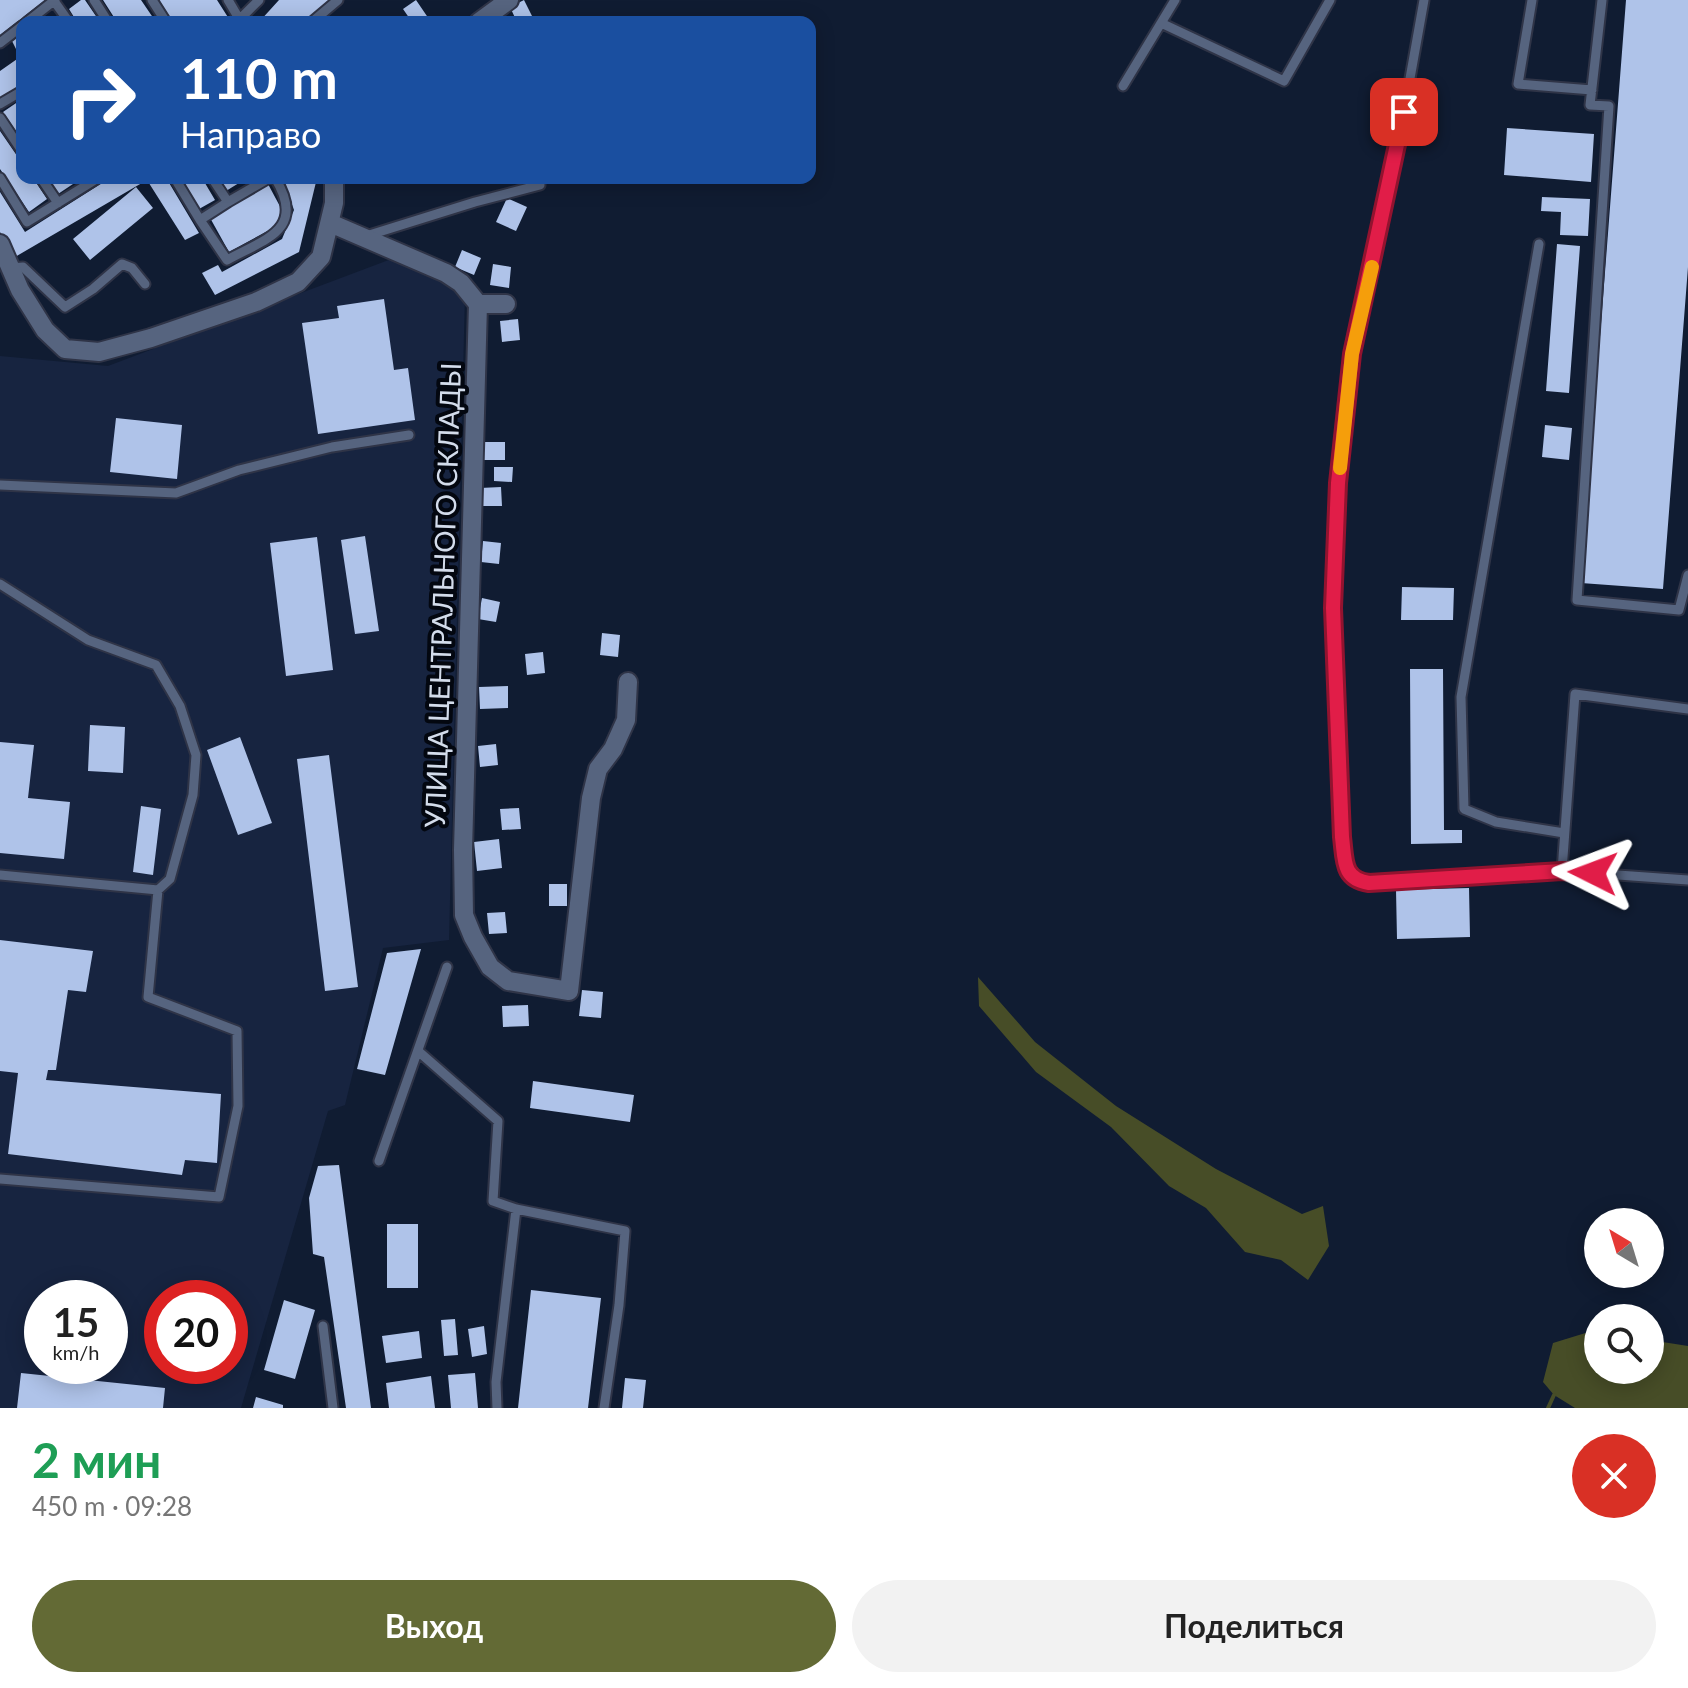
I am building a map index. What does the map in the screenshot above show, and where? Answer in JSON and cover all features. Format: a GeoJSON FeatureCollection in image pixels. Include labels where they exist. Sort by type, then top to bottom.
{"type":"FeatureCollection","features":[{"type":"Feature","properties":{"kind":"street"},"geometry":{"type":"LineString","coordinates":[[487,16],[509,0]]}},
{"type":"Feature","properties":{"kind":"street"},"geometry":{"type":"LineString","coordinates":[[0,244],[20,290],[45,330],[65,349],[99,352],[151,338],[256,302],[298,282],[321,257],[334,203],[334,184]]}},
{"type":"Feature","properties":{"kind":"street"},"geometry":{"type":"LineString","coordinates":[[330,223],[446,273],[461,283],[478,304],[506,304]]}},
{"type":"Feature","properties":{"kind":"street","name":"УЛИЦА ЦЕНТРАЛЬНОГО СКЛАДЫ"},"geometry":{"type":"LineString","coordinates":[[478,304],[463,850],[464,915],[490,967],[508,981],[569,991],[591,798],[598,769],[613,749],[626,720],[628,682]]}},
{"type":"Feature","properties":{"kind":"lane"},"geometry":{"type":"LineString","coordinates":[[34,16],[54,0]]}},
{"type":"Feature","properties":{"kind":"lane"},"geometry":{"type":"LineString","coordinates":[[243,16],[259,0]]}},
{"type":"Feature","properties":{"kind":"lane"},"geometry":{"type":"LineString","coordinates":[[319,16],[338,0]]}},
{"type":"Feature","properties":{"kind":"lane"},"geometry":{"type":"LineString","coordinates":[[1123,86],[1175,0]]}},
{"type":"Feature","properties":{"kind":"lane"},"geometry":{"type":"LineString","coordinates":[[1161,23],[1284,81],[1330,0]]}},
{"type":"Feature","properties":{"kind":"lane"},"geometry":{"type":"LineString","coordinates":[[1424,0],[1404,112],[1352,354],[1338,483],[1333,608],[1342,837],[1346,866],[1350,876],[1369,883],[1562,871],[1688,880]]}},
{"type":"Feature","properties":{"kind":"lane"},"geometry":{"type":"LineString","coordinates":[[1532,0],[1518,84],[1592,90]]}},
{"type":"Feature","properties":{"kind":"lane"},"geometry":{"type":"LineString","coordinates":[[1602,0],[1590,105],[1609,106],[1577,600],[1679,610],[1688,575]]}},
{"type":"Feature","properties":{"kind":"lane"},"geometry":{"type":"LineString","coordinates":[[0,43],[16,31]]}},
{"type":"Feature","properties":{"kind":"lane"},"geometry":{"type":"LineString","coordinates":[[0,118],[16,142]]}},
{"type":"Feature","properties":{"kind":"lane"},"geometry":{"type":"LineString","coordinates":[[0,178],[27,222],[88,184]]}},
{"type":"Feature","properties":{"kind":"lane"},"geometry":{"type":"LineString","coordinates":[[45,184],[58,203]]}},
{"type":"Feature","properties":{"kind":"lane"},"geometry":{"type":"LineString","coordinates":[[178,184],[227,260],[278,232],[287,214],[278,184]]}},
{"type":"Feature","properties":{"kind":"lane"},"geometry":{"type":"LineString","coordinates":[[216,184],[228,202]]}},
{"type":"Feature","properties":{"kind":"lane"},"geometry":{"type":"LineString","coordinates":[[200,220],[261,184]]}},
{"type":"Feature","properties":{"kind":"lane"},"geometry":{"type":"LineString","coordinates":[[364,237],[540,185]]}},
{"type":"Feature","properties":{"kind":"lane"},"geometry":{"type":"LineString","coordinates":[[1539,244],[1461,697],[1464,809],[1496,822],[1564,833]]}},
{"type":"Feature","properties":{"kind":"lane"},"geometry":{"type":"LineString","coordinates":[[11,268],[23,267],[65,307],[93,289],[122,264],[132,268],[145,284]]}},
{"type":"Feature","properties":{"kind":"lane"},"geometry":{"type":"LineString","coordinates":[[0,485],[176,493],[239,470],[332,447],[409,435]]}},
{"type":"Feature","properties":{"kind":"lane"},"geometry":{"type":"LineString","coordinates":[[0,584],[88,640],[156,665],[180,706],[196,755],[193,795],[170,879],[158,890],[148,997],[237,1031],[238,1106],[219,1197],[0,1179]]}},
{"type":"Feature","properties":{"kind":"lane"},"geometry":{"type":"LineString","coordinates":[[1562,871],[1575,694],[1688,709]]}},
{"type":"Feature","properties":{"kind":"lane"},"geometry":{"type":"LineString","coordinates":[[0,875],[158,890]]}},
{"type":"Feature","properties":{"kind":"lane"},"geometry":{"type":"LineString","coordinates":[[379,1161],[447,967]]}},
{"type":"Feature","properties":{"kind":"lane"},"geometry":{"type":"LineString","coordinates":[[418,1051],[498,1121],[493,1201],[516,1209],[625,1231],[619,1305],[604,1408]]}},
{"type":"Feature","properties":{"kind":"lane"},"geometry":{"type":"LineString","coordinates":[[497,1408],[496,1382],[516,1209]]}},
{"type":"Feature","properties":{"kind":"lane"},"geometry":{"type":"LineString","coordinates":[[323,1326],[333,1408]]}},
{"type":"Feature","properties":{"kind":"shaded area"},"geometry":{"type":"Polygon","coordinates":[[[394,258],[465,293],[449,940],[383,948],[345,1105],[328,1111],[241,1408],[0,1408],[0,356],[108,366],[394,258]]]}},
{"type":"Feature","properties":{"kind":"shaded area"},"geometry":{"type":"Polygon","coordinates":[[[978,977],[1035,1042],[1116,1106],[1216,1169],[1302,1214],[1323,1206],[1329,1246],[1308,1280],[1281,1260],[1245,1252],[1206,1208],[1169,1186],[1111,1127],[1036,1072],[979,1006],[978,977]]]}},
{"type":"Feature","properties":{"kind":"shaded area"},"geometry":{"type":"Polygon","coordinates":[[[1584,1333],[1584,1384],[1664,1384],[1664,1342],[1688,1346],[1688,1408],[1575,1408],[1554,1395],[1543,1382],[1553,1343],[1584,1333]]]}},
{"type":"Feature","properties":{"kind":"building"},"geometry":{"type":"Polygon","coordinates":[[[0,0],[45,0],[24,16],[16,16],[16,23],[0,35],[0,0]]]}},
{"type":"Feature","properties":{"kind":"building"},"geometry":{"type":"Polygon","coordinates":[[[85,0],[96,16],[73,16],[69,9],[85,0]]]}},
{"type":"Feature","properties":{"kind":"building"},"geometry":{"type":"Polygon","coordinates":[[[103,0],[141,0],[152,16],[113,16],[103,0]]]}},
{"type":"Feature","properties":{"kind":"building"},"geometry":{"type":"Polygon","coordinates":[[[159,0],[217,0],[227,16],[169,16],[159,0]]]}},
{"type":"Feature","properties":{"kind":"building"},"geometry":{"type":"Polygon","coordinates":[[[279,0],[329,0],[312,16],[264,16],[279,0]]]}},
{"type":"Feature","properties":{"kind":"building"},"geometry":{"type":"Polygon","coordinates":[[[416,0],[427,16],[408,16],[403,9],[416,0]]]}},
{"type":"Feature","properties":{"kind":"building"},"geometry":{"type":"Polygon","coordinates":[[[524,0],[532,16],[514,16],[510,7],[524,0]]]}},
{"type":"Feature","properties":{"kind":"building"},"geometry":{"type":"Polygon","coordinates":[[[1626,0],[1688,0],[1688,267],[1663,589],[1581,583],[1626,0]]]}},
{"type":"Feature","properties":{"kind":"building"},"geometry":{"type":"Polygon","coordinates":[[[16,60],[16,88],[0,98],[0,71],[16,60]]]}},
{"type":"Feature","properties":{"kind":"building"},"geometry":{"type":"Polygon","coordinates":[[[16,103],[16,131],[3,112],[16,103]]]}},
{"type":"Feature","properties":{"kind":"building"},"geometry":{"type":"Polygon","coordinates":[[[1507,128],[1594,134],[1591,182],[1504,175],[1507,128]]]}},
{"type":"Feature","properties":{"kind":"building"},"geometry":{"type":"Polygon","coordinates":[[[0,131],[16,154],[16,184],[37,184],[47,199],[29,212],[0,169],[0,131]]]}},
{"type":"Feature","properties":{"kind":"building"},"geometry":{"type":"Polygon","coordinates":[[[52,184],[73,184],[58,194],[52,184]]]}},
{"type":"Feature","properties":{"kind":"building"},"geometry":{"type":"Polygon","coordinates":[[[101,184],[140,184],[15,257],[0,232],[0,192],[25,232],[101,184]]]}},
{"type":"Feature","properties":{"kind":"building"},"geometry":{"type":"Polygon","coordinates":[[[150,184],[170,184],[199,233],[185,240],[150,184]]]}},
{"type":"Feature","properties":{"kind":"building"},"geometry":{"type":"Polygon","coordinates":[[[184,184],[206,184],[215,200],[199,209],[184,184]]]}},
{"type":"Feature","properties":{"kind":"building"},"geometry":{"type":"Polygon","coordinates":[[[221,184],[237,184],[226,191],[221,184]]]}},
{"type":"Feature","properties":{"kind":"building"},"geometry":{"type":"Polygon","coordinates":[[[268,184],[283,212],[273,228],[229,252],[209,216],[268,184]]]}},
{"type":"Feature","properties":{"kind":"building"},"geometry":{"type":"Polygon","coordinates":[[[285,184],[316,184],[299,252],[215,295],[202,273],[218,265],[222,272],[282,239],[294,210],[285,184]]]}},
{"type":"Feature","properties":{"kind":"building"},"geometry":{"type":"Polygon","coordinates":[[[136,187],[153,208],[90,260],[73,239],[136,187]]]}},
{"type":"Feature","properties":{"kind":"building"},"geometry":{"type":"Polygon","coordinates":[[[1542,197],[1590,199],[1588,236],[1560,235],[1561,212],[1541,211],[1542,197]]]}},
{"type":"Feature","properties":{"kind":"building"},"geometry":{"type":"Polygon","coordinates":[[[507,198],[527,207],[516,231],[496,222],[507,198]]]}},
{"type":"Feature","properties":{"kind":"building"},"geometry":{"type":"Polygon","coordinates":[[[1557,244],[1580,246],[1569,393],[1546,391],[1557,244]]]}},
{"type":"Feature","properties":{"kind":"building"},"geometry":{"type":"Polygon","coordinates":[[[462,250],[481,258],[474,275],[455,267],[462,250]]]}},
{"type":"Feature","properties":{"kind":"building"},"geometry":{"type":"Polygon","coordinates":[[[493,264],[511,267],[509,288],[490,285],[493,264]]]}},
{"type":"Feature","properties":{"kind":"building"},"geometry":{"type":"Polygon","coordinates":[[[384,299],[394,370],[408,368],[415,420],[318,434],[302,323],[339,318],[337,306],[384,299]]]}},
{"type":"Feature","properties":{"kind":"building"},"geometry":{"type":"Polygon","coordinates":[[[518,319],[520,340],[502,342],[500,321],[518,319]]]}},
{"type":"Feature","properties":{"kind":"building"},"geometry":{"type":"Polygon","coordinates":[[[116,418],[182,425],[177,479],[110,472],[116,418]]]}},
{"type":"Feature","properties":{"kind":"building"},"geometry":{"type":"Polygon","coordinates":[[[1545,425],[1572,428],[1569,460],[1542,457],[1545,425]]]}},
{"type":"Feature","properties":{"kind":"building"},"geometry":{"type":"Polygon","coordinates":[[[483,442],[505,442],[505,460],[483,460],[483,442]]]}},
{"type":"Feature","properties":{"kind":"building"},"geometry":{"type":"Polygon","coordinates":[[[494,467],[513,467],[512,482],[494,481],[494,467]]]}},
{"type":"Feature","properties":{"kind":"building"},"geometry":{"type":"Polygon","coordinates":[[[501,487],[502,506],[481,506],[480,488],[501,487]]]}},
{"type":"Feature","properties":{"kind":"building"},"geometry":{"type":"Polygon","coordinates":[[[365,536],[379,631],[355,634],[341,540],[365,536]]]}},
{"type":"Feature","properties":{"kind":"building"},"geometry":{"type":"Polygon","coordinates":[[[317,537],[333,670],[286,676],[270,543],[317,537]]]}},
{"type":"Feature","properties":{"kind":"building"},"geometry":{"type":"Polygon","coordinates":[[[483,541],[501,543],[499,564],[481,562],[483,541]]]}},
{"type":"Feature","properties":{"kind":"building"},"geometry":{"type":"Polygon","coordinates":[[[1402,587],[1454,588],[1453,620],[1401,620],[1402,587]]]}},
{"type":"Feature","properties":{"kind":"building"},"geometry":{"type":"Polygon","coordinates":[[[482,598],[500,602],[496,622],[478,619],[482,598]]]}},
{"type":"Feature","properties":{"kind":"building"},"geometry":{"type":"Polygon","coordinates":[[[602,633],[620,635],[618,657],[600,655],[602,633]]]}},
{"type":"Feature","properties":{"kind":"building"},"geometry":{"type":"Polygon","coordinates":[[[543,652],[545,673],[527,675],[525,654],[543,652]]]}},
{"type":"Feature","properties":{"kind":"building"},"geometry":{"type":"Polygon","coordinates":[[[1410,669],[1443,669],[1444,830],[1462,830],[1462,843],[1411,844],[1410,669]]]}},
{"type":"Feature","properties":{"kind":"building"},"geometry":{"type":"Polygon","coordinates":[[[508,686],[508,708],[480,709],[479,687],[508,686]]]}},
{"type":"Feature","properties":{"kind":"building"},"geometry":{"type":"Polygon","coordinates":[[[90,725],[125,727],[123,773],[88,771],[90,725]]]}},
{"type":"Feature","properties":{"kind":"building"},"geometry":{"type":"Polygon","coordinates":[[[240,737],[272,823],[238,835],[207,750],[240,737]]]}},
{"type":"Feature","properties":{"kind":"building"},"geometry":{"type":"Polygon","coordinates":[[[0,742],[34,745],[28,798],[70,802],[64,859],[0,853],[0,742]]]}},
{"type":"Feature","properties":{"kind":"building"},"geometry":{"type":"Polygon","coordinates":[[[496,744],[498,765],[480,767],[478,746],[496,744]]]}},
{"type":"Feature","properties":{"kind":"building"},"geometry":{"type":"Polygon","coordinates":[[[329,755],[358,987],[325,991],[297,759],[329,755]]]}},
{"type":"Feature","properties":{"kind":"building"},"geometry":{"type":"Polygon","coordinates":[[[141,806],[161,809],[153,875],[133,872],[141,806]]]}},
{"type":"Feature","properties":{"kind":"building"},"geometry":{"type":"Polygon","coordinates":[[[519,808],[521,829],[502,830],[500,809],[519,808]]]}},
{"type":"Feature","properties":{"kind":"building"},"geometry":{"type":"Polygon","coordinates":[[[499,839],[502,868],[477,871],[474,842],[499,839]]]}},
{"type":"Feature","properties":{"kind":"building"},"geometry":{"type":"Polygon","coordinates":[[[549,884],[567,884],[567,906],[549,906],[549,884]]]}},
{"type":"Feature","properties":{"kind":"building"},"geometry":{"type":"Polygon","coordinates":[[[1469,888],[1470,937],[1397,939],[1396,890],[1469,888]]]}},
{"type":"Feature","properties":{"kind":"building"},"geometry":{"type":"Polygon","coordinates":[[[505,912],[507,933],[489,934],[487,913],[505,912]]]}},
{"type":"Feature","properties":{"kind":"building"},"geometry":{"type":"Polygon","coordinates":[[[0,940],[93,951],[86,992],[68,990],[56,1070],[48,1070],[46,1080],[221,1094],[217,1163],[185,1160],[182,1175],[8,1154],[18,1073],[0,1071],[0,940]]]}},
{"type":"Feature","properties":{"kind":"building"},"geometry":{"type":"Polygon","coordinates":[[[421,949],[385,1075],[357,1069],[387,953],[421,949]]]}},
{"type":"Feature","properties":{"kind":"building"},"geometry":{"type":"Polygon","coordinates":[[[582,990],[603,992],[601,1018],[579,1016],[582,990]]]}},
{"type":"Feature","properties":{"kind":"building"},"geometry":{"type":"Polygon","coordinates":[[[528,1005],[529,1026],[503,1027],[502,1006],[528,1005]]]}},
{"type":"Feature","properties":{"kind":"building"},"geometry":{"type":"Polygon","coordinates":[[[533,1081],[634,1095],[630,1122],[530,1108],[533,1081]]]}},
{"type":"Feature","properties":{"kind":"building"},"geometry":{"type":"Polygon","coordinates":[[[339,1165],[371,1408],[346,1408],[324,1257],[313,1254],[309,1198],[318,1166],[339,1165]]]}},
{"type":"Feature","properties":{"kind":"building"},"geometry":{"type":"Polygon","coordinates":[[[387,1224],[418,1224],[418,1288],[387,1288],[387,1224]]]}},
{"type":"Feature","properties":{"kind":"building"},"geometry":{"type":"Polygon","coordinates":[[[531,1290],[601,1298],[588,1408],[518,1408],[531,1290]]]}},
{"type":"Feature","properties":{"kind":"building"},"geometry":{"type":"Polygon","coordinates":[[[284,1300],[315,1310],[295,1379],[264,1370],[284,1300]]]}},
{"type":"Feature","properties":{"kind":"building"},"geometry":{"type":"Polygon","coordinates":[[[455,1319],[458,1355],[444,1356],[441,1320],[455,1319]]]}},
{"type":"Feature","properties":{"kind":"building"},"geometry":{"type":"Polygon","coordinates":[[[484,1326],[487,1354],[472,1357],[468,1329],[484,1326]]]}},
{"type":"Feature","properties":{"kind":"building"},"geometry":{"type":"Polygon","coordinates":[[[419,1331],[422,1358],[386,1363],[382,1336],[419,1331]]]}},
{"type":"Feature","properties":{"kind":"building"},"geometry":{"type":"Polygon","coordinates":[[[21,1373],[24,1373],[24,1384],[127,1384],[165,1388],[163,1408],[17,1408],[21,1373]]]}},
{"type":"Feature","properties":{"kind":"building"},"geometry":{"type":"Polygon","coordinates":[[[475,1373],[478,1408],[451,1408],[448,1375],[475,1373]]]}},
{"type":"Feature","properties":{"kind":"building"},"geometry":{"type":"Polygon","coordinates":[[[431,1376],[435,1408],[389,1408],[386,1383],[431,1376]]]}},
{"type":"Feature","properties":{"kind":"building"},"geometry":{"type":"Polygon","coordinates":[[[625,1378],[646,1380],[643,1408],[622,1408],[625,1378]]]}},
{"type":"Feature","properties":{"kind":"building"},"geometry":{"type":"Polygon","coordinates":[[[256,1397],[283,1405],[283,1408],[253,1408],[256,1397]]]}},
{"type":"Feature","properties":{"kind":"waterway"},"geometry":{"type":"LineString","coordinates":[[1548,1408],[1554,1395]]}},
{"type":"Feature","properties":{"kind":"slow traffic"},"geometry":{"type":"LineString","coordinates":[[1340,468],[1352,354],[1372,267]]}},
{"type":"Feature","properties":{"kind":"route"},"geometry":{"type":"LineString","coordinates":[[1404,112],[1352,354],[1338,483],[1333,608],[1342,837],[1346,866],[1350,876],[1369,883],[1562,871],[1593,873]]}}]}
